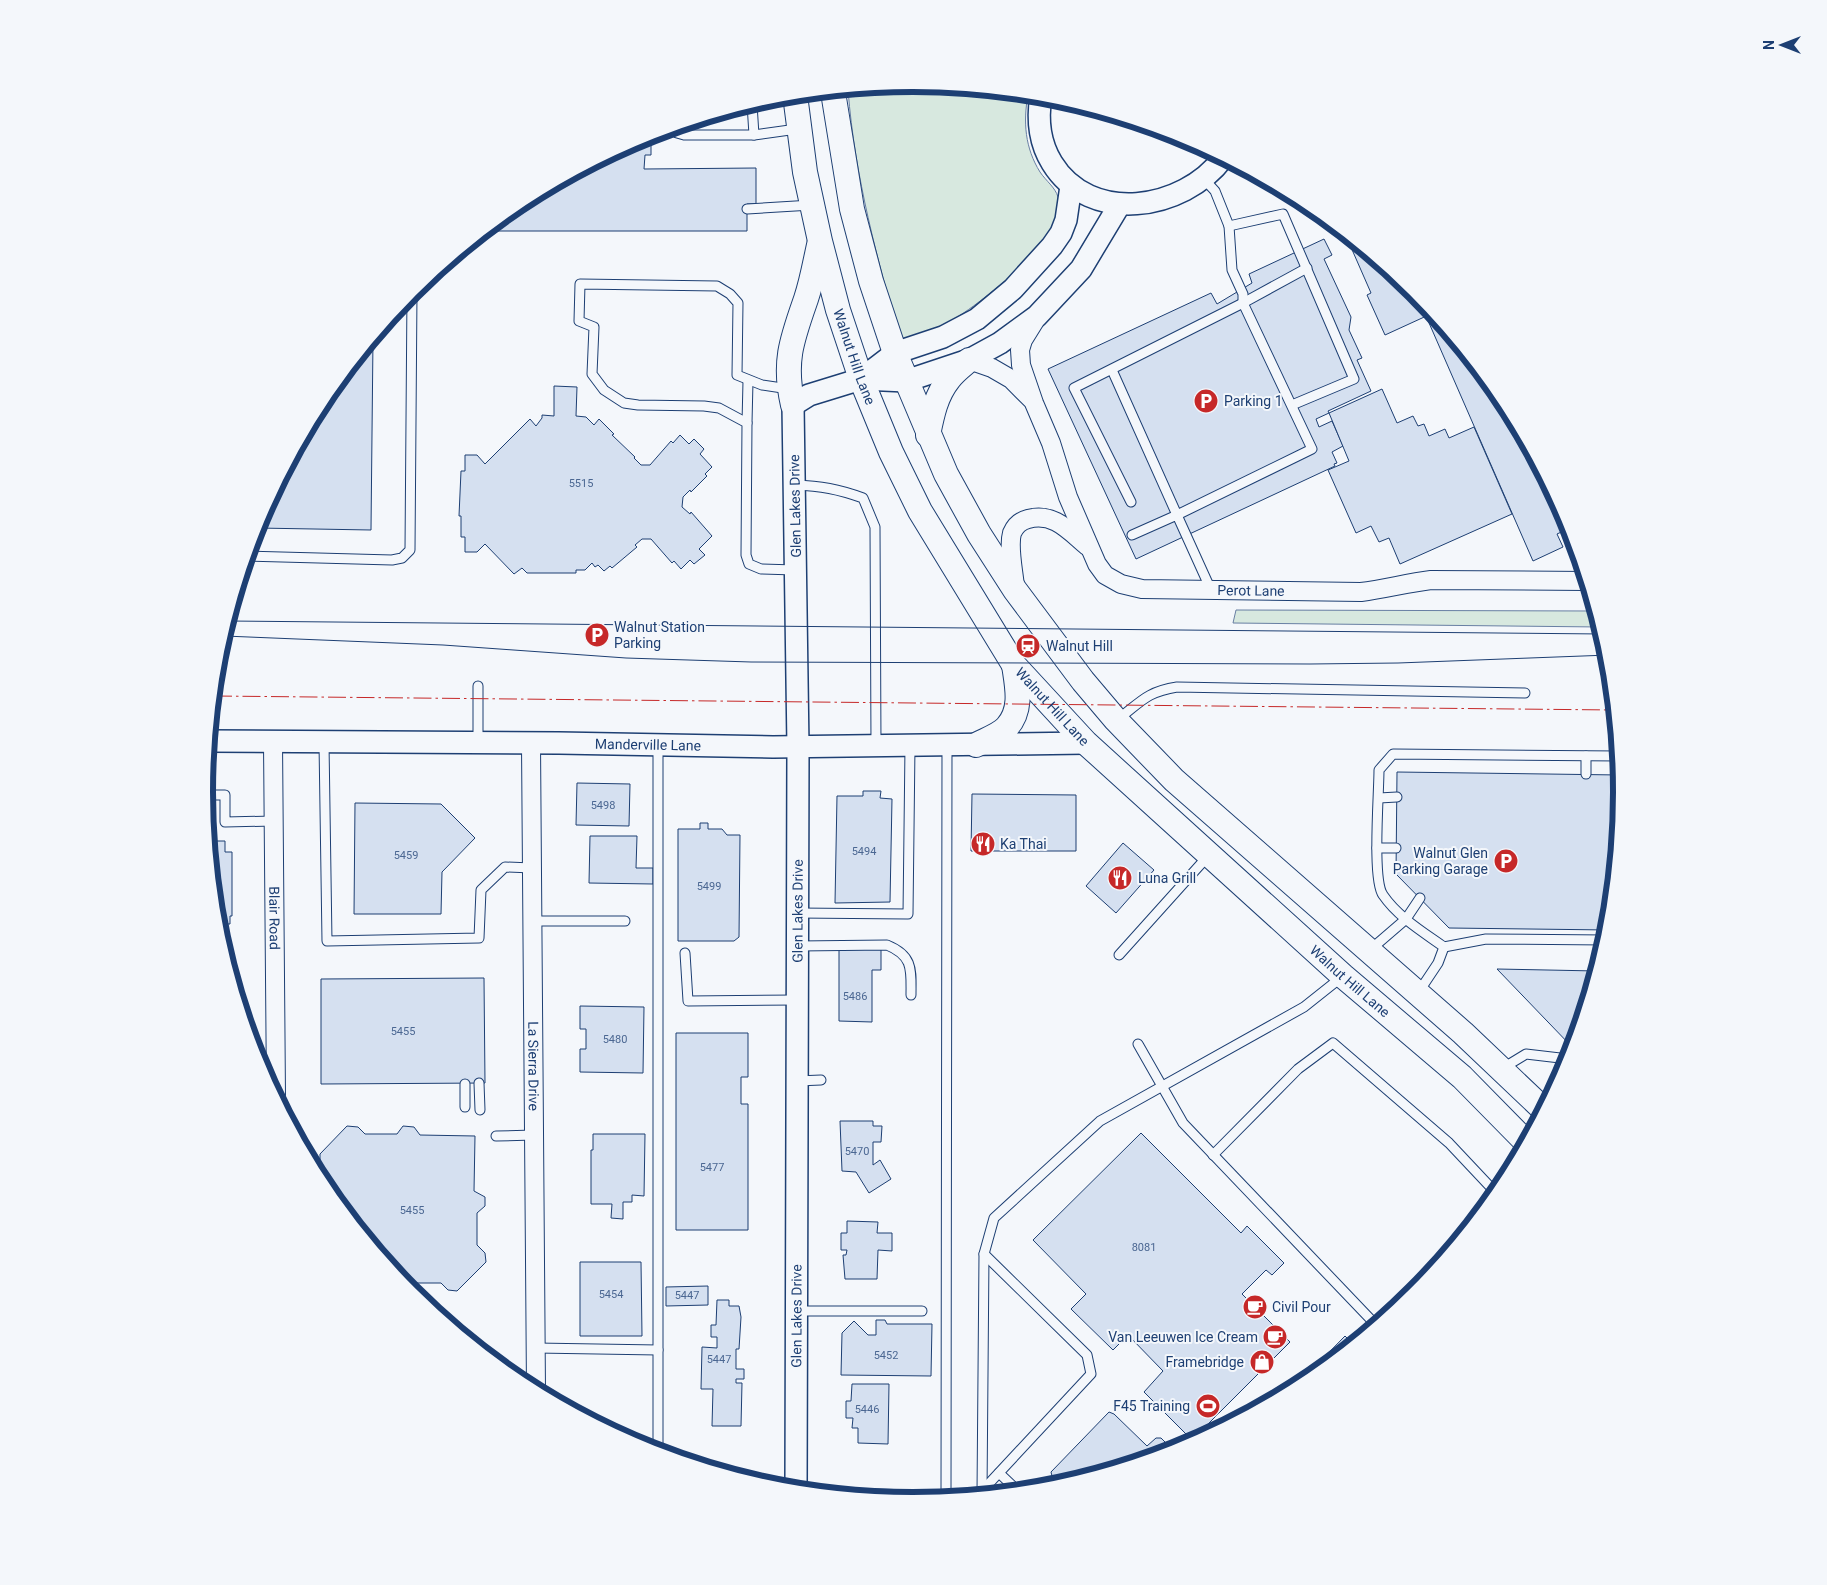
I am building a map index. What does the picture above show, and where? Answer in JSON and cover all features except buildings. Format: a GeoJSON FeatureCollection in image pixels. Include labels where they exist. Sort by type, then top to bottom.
{"type":"FeatureCollection","features":[{"type":"Feature","properties":{"kind":"main road"},"geometry":{"type":"LineString","coordinates":[[834,97],[852,209],[871,281],[895,352],[928,435],[946,474],[979,534],[1015,590],[1083,681],[1116,720],[1174,780],[1501,1069],[1539,1105]]}},
{"type":"Feature","properties":{"kind":"main road","name":"Walnut Hill Lane"},"geometry":{"type":"LineString","coordinates":[[796,103],[805,172],[820,241],[838,310],[861,379],[891,452],[920,510],[1014,665],[1086,743],[1343,976],[1462,1077],[1522,1138]]}},
{"type":"Feature","properties":{"kind":"main road"},"geometry":{"type":"LineString","coordinates":[[792,397],[789,351],[806,297],[820,241]]}},
{"type":"Feature","properties":{"kind":"main road"},"geometry":{"type":"LineString","coordinates":[[928,435],[939,396],[949,379],[969,360]]}},
{"type":"Feature","properties":{"kind":"main road"},"geometry":{"type":"LineString","coordinates":[[976,745],[1007,728],[1016,712],[1018,700],[1014,665]]}},
{"type":"Feature","properties":{"kind":"main road"},"geometry":{"type":"LineString","coordinates":[[1086,743],[1108,745],[1114,748],[1123,758],[1174,780]]}},
{"type":"Feature","properties":{"kind":"main road"},"geometry":{"type":"LineString","coordinates":[[1343,976],[1368,952]]}},
{"type":"Feature","properties":{"kind":"street"},"geometry":{"type":"LineString","coordinates":[[1040,104],[1039,130],[1044,150],[1057,171],[1071,186],[1093,198],[1120,204],[1140,204],[1164,198],[1180,192],[1203,178],[1218,163]]}},
{"type":"Feature","properties":{"kind":"street"},"geometry":{"type":"LineString","coordinates":[[861,379],[895,352],[943,337],[977,319],[1013,289],[1047,253],[1061,233],[1067,213],[1071,186]]}},
{"type":"Feature","properties":{"kind":"street"},"geometry":{"type":"LineString","coordinates":[[792,397],[809,395],[861,379],[906,381],[969,360],[1000,343],[1037,316],[1082,269],[1120,204]]}},
{"type":"Feature","properties":{"kind":"street","name":"Perot Lane"},"geometry":{"type":"LineString","coordinates":[[1037,316],[1023,340],[1020,350],[1021,365],[1034,403],[1051,443],[1068,497],[1097,564],[1105,575],[1121,584],[1142,589],[1361,592],[1431,580],[1580,581]]}},
{"type":"Feature","properties":{"kind":"street"},"geometry":{"type":"LineString","coordinates":[[969,360],[992,368],[1011,379],[1034,403]]}},
{"type":"Feature","properties":{"kind":"street","name":"Glen Lakes Drive"},"geometry":{"type":"LineString","coordinates":[[792,397],[798,747],[796,1482]]}},
{"type":"Feature","properties":{"kind":"street"},"geometry":{"type":"LineString","coordinates":[[1015,590],[1012,535],[1016,526],[1024,520],[1038,516],[1051,518],[1091,549]]}},
{"type":"Feature","properties":{"kind":"street","name":"Manderville Lane"},"geometry":{"type":"LineString","coordinates":[[216,741],[798,747],[1086,743]]}},
{"type":"Feature","properties":{"kind":"street","name":"Blair Road"},"geometry":{"type":"LineString","coordinates":[[273,742],[276,1080]]}},
{"type":"Feature","properties":{"kind":"street","name":"La Sierra Drive"},"geometry":{"type":"LineString","coordinates":[[531,744],[536,1382]]}},
{"type":"Feature","properties":{"kind":"lane"},"geometry":{"type":"LineString","coordinates":[[752,111],[754,135]]}},
{"type":"Feature","properties":{"kind":"lane"},"geometry":{"type":"LineString","coordinates":[[680,133],[684,136],[754,135],[799,129]]}},
{"type":"Feature","properties":{"kind":"lane"},"geometry":{"type":"LineString","coordinates":[[1132,535],[1312,449],[1243,303],[1243,294],[1232,270],[1229,226],[1215,191],[1203,178]]}},
{"type":"Feature","properties":{"kind":"lane"},"geometry":{"type":"LineString","coordinates":[[747,209],[812,205]]}},
{"type":"Feature","properties":{"kind":"lane"},"geometry":{"type":"LineString","coordinates":[[1229,226],[1283,214],[1354,379],[1292,406]]}},
{"type":"Feature","properties":{"kind":"lane"},"geometry":{"type":"LineString","coordinates":[[1131,502],[1074,388],[1243,303],[1307,268]]}},
{"type":"Feature","properties":{"kind":"lane"},"geometry":{"type":"LineString","coordinates":[[747,423],[719,408],[624,403],[604,390],[592,374],[594,327],[579,321],[580,284],[716,286],[730,294],[738,303],[737,375],[748,381],[775,388],[792,397]]}},
{"type":"Feature","properties":{"kind":"lane"},"geometry":{"type":"LineString","coordinates":[[255,556],[392,560],[402,558],[410,550],[410,307]]}},
{"type":"Feature","properties":{"kind":"lane"},"geometry":{"type":"LineString","coordinates":[[1112,370],[1211,590]]}},
{"type":"Feature","properties":{"kind":"lane"},"geometry":{"type":"LineString","coordinates":[[748,381],[746,555],[750,564],[762,569],[795,570]]}},
{"type":"Feature","properties":{"kind":"lane"},"geometry":{"type":"LineString","coordinates":[[795,485],[838,489],[862,498],[875,527],[876,746]]}},
{"type":"Feature","properties":{"kind":"lane"},"geometry":{"type":"LineString","coordinates":[[478,686],[478,743]]}},
{"type":"Feature","properties":{"kind":"lane"},"geometry":{"type":"LineString","coordinates":[[1116,720],[1147,696],[1161,690],[1178,688],[1525,693]]}},
{"type":"Feature","properties":{"kind":"lane"},"geometry":{"type":"LineString","coordinates":[[324,743],[326,941],[479,938],[481,890],[504,867],[532,868]]}},
{"type":"Feature","properties":{"kind":"lane"},"geometry":{"type":"LineString","coordinates":[[658,746],[658,1444]]}},
{"type":"Feature","properties":{"kind":"lane"},"geometry":{"type":"LineString","coordinates":[[797,913],[908,914],[910,746]]}},
{"type":"Feature","properties":{"kind":"lane"},"geometry":{"type":"LineString","coordinates":[[946,1491],[947,746]]}},
{"type":"Feature","properties":{"kind":"lane"},"geometry":{"type":"LineString","coordinates":[[1598,940],[1486,939],[1444,947],[1406,919],[1382,894],[1377,872],[1379,770],[1393,754],[1612,756]]}},
{"type":"Feature","properties":{"kind":"lane"},"geometry":{"type":"LineString","coordinates":[[1586,756],[1586,774]]}},
{"type":"Feature","properties":{"kind":"lane"},"geometry":{"type":"LineString","coordinates":[[213,795],[225,795],[226,822],[273,821]]}},
{"type":"Feature","properties":{"kind":"lane"},"geometry":{"type":"LineString","coordinates":[[1379,798],[1397,797]]}},
{"type":"Feature","properties":{"kind":"lane"},"geometry":{"type":"LineString","coordinates":[[1377,848],[1396,848]]}},
{"type":"Feature","properties":{"kind":"lane"},"geometry":{"type":"LineString","coordinates":[[1120,954],[1209,854]]}},
{"type":"Feature","properties":{"kind":"lane"},"geometry":{"type":"LineString","coordinates":[[1368,952],[1406,919],[1420,898]]}},
{"type":"Feature","properties":{"kind":"lane"},"geometry":{"type":"LineString","coordinates":[[532,921],[625,921]]}},
{"type":"Feature","properties":{"kind":"lane"},"geometry":{"type":"LineString","coordinates":[[797,946],[887,945],[896,948],[911,967],[911,995]]}},
{"type":"Feature","properties":{"kind":"lane"},"geometry":{"type":"LineString","coordinates":[[1417,995],[1438,962],[1444,947]]}},
{"type":"Feature","properties":{"kind":"lane"},"geometry":{"type":"LineString","coordinates":[[686,954],[688,1001],[797,1000]]}},
{"type":"Feature","properties":{"kind":"lane"},"geometry":{"type":"LineString","coordinates":[[982,1489],[984,1254],[994,1218],[1100,1121],[1304,1008],[1343,976]]}},
{"type":"Feature","properties":{"kind":"lane"},"geometry":{"type":"LineString","coordinates":[[1213,1155],[1298,1069],[1333,1043],[1449,1143],[1491,1188]]}},
{"type":"Feature","properties":{"kind":"lane"},"geometry":{"type":"LineString","coordinates":[[1138,1044],[1184,1123],[1372,1321]]}},
{"type":"Feature","properties":{"kind":"lane"},"geometry":{"type":"LineString","coordinates":[[1501,1069],[1526,1054],[1561,1059]]}},
{"type":"Feature","properties":{"kind":"lane"},"geometry":{"type":"LineString","coordinates":[[797,1081],[821,1080]]}},
{"type":"Feature","properties":{"kind":"lane"},"geometry":{"type":"LineString","coordinates":[[479,1083],[480,1110]]}},
{"type":"Feature","properties":{"kind":"lane"},"geometry":{"type":"LineString","coordinates":[[465,1084],[465,1107]]}},
{"type":"Feature","properties":{"kind":"lane"},"geometry":{"type":"LineString","coordinates":[[496,1136],[534,1135]]}},
{"type":"Feature","properties":{"kind":"lane"},"geometry":{"type":"LineString","coordinates":[[984,1254],[1087,1355],[1091,1374],[986,1489]]}},
{"type":"Feature","properties":{"kind":"lane"},"geometry":{"type":"LineString","coordinates":[[796,1311],[922,1311]]}},
{"type":"Feature","properties":{"kind":"lane"},"geometry":{"type":"LineString","coordinates":[[536,1348],[658,1350]]}},
{"type":"Feature","properties":{"kind":"lane"},"geometry":{"type":"LineString","coordinates":[[999,1473],[1012,1486]]}},
{"type":"Feature","properties":{"kind":"shaded area"},"geometry":{"type":"Polygon","coordinates":[[[914,92],[1005,98],[1027,102],[1026,135],[1031,154],[1040,172],[1053,187],[1058,197],[1058,214],[1049,233],[1016,272],[974,306],[931,333],[901,343],[868,218],[851,123],[849,96],[914,92]]]}},
{"type":"Feature","properties":{"kind":"shaded area"},"geometry":{"type":"Polygon","coordinates":[[[1236,610],[1590,611],[1594,627],[1233,623],[1236,610]]]}},
{"type":"Feature","properties":{"kind":"tram line"},"geometry":{"type":"LineString","coordinates":[[235,621],[1595,634]]}},
{"type":"Feature","properties":{"kind":"tram line"},"geometry":{"type":"LineString","coordinates":[[231,636],[443,645],[626,658],[751,662],[1310,664],[1398,663],[1600,655]]}},
{"type":"Feature","properties":{"kind":"power"},"geometry":{"type":"LineString","coordinates":[[220,696],[1609,710]]}},
{"type":"Feature","properties":{"kind":"place","name":"Parking 1"},"geometry":{"type":"Point","coordinates":[1206,401]}},
{"type":"Feature","properties":{"kind":"place","name":"Walnut Station Parking"},"geometry":{"type":"Point","coordinates":[597,635]}},
{"type":"Feature","properties":{"kind":"place","name":"Walnut Hill"},"geometry":{"type":"Point","coordinates":[1028,646]}},
{"type":"Feature","properties":{"kind":"place","name":"Ka Thai"},"geometry":{"type":"Point","coordinates":[983,844]}},
{"type":"Feature","properties":{"kind":"place","name":"Walnut Glen Parking Garage"},"geometry":{"type":"Point","coordinates":[1506,861]}},
{"type":"Feature","properties":{"kind":"place","name":"Luna Grill"},"geometry":{"type":"Point","coordinates":[1120,878]}},
{"type":"Feature","properties":{"kind":"place","name":"Civil Pour"},"geometry":{"type":"Point","coordinates":[1255,1307]}},
{"type":"Feature","properties":{"kind":"place","name":"Van Leeuwen Ice Cream"},"geometry":{"type":"Point","coordinates":[1275,1337]}},
{"type":"Feature","properties":{"kind":"place","name":"Framebridge"},"geometry":{"type":"Point","coordinates":[1262,1362]}},
{"type":"Feature","properties":{"kind":"place","name":"F45 Training"},"geometry":{"type":"Point","coordinates":[1208,1406]}}]}
